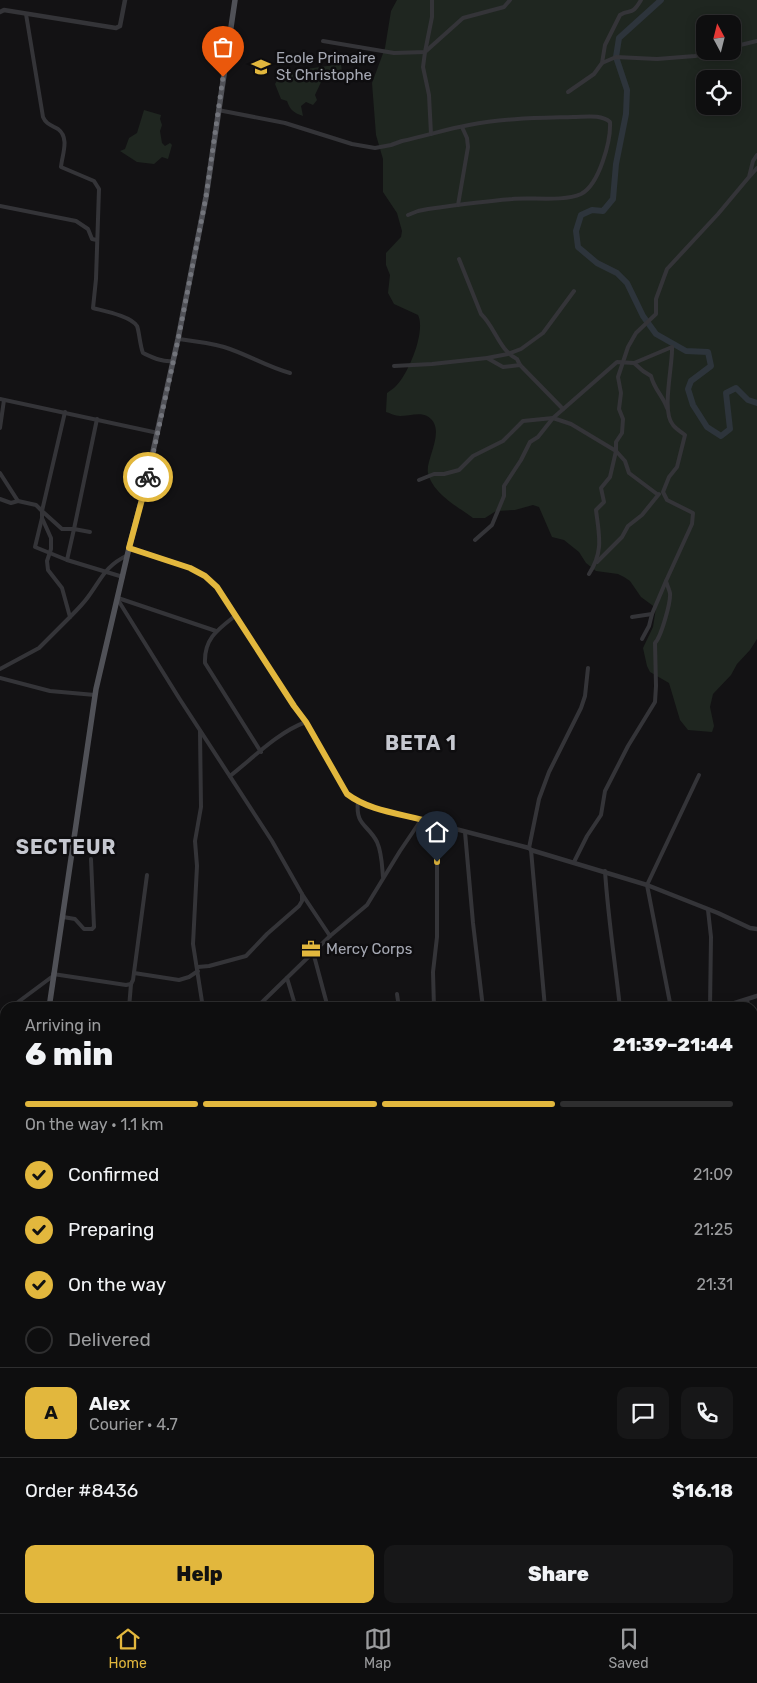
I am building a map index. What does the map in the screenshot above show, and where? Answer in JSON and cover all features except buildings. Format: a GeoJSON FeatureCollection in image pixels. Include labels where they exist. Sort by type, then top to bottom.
{"type":"FeatureCollection","features":[{"type":"Feature","properties":{"kind":"main road"},"geometry":{"type":"LineString","coordinates":[[50,1002],[95,695],[158,433],[178,340],[206,197],[235,0]]}},
{"type":"Feature","properties":{"kind":"street"},"geometry":{"type":"LineString","coordinates":[[0,12],[4,10],[116,28],[120,26],[125,0]]}},
{"type":"Feature","properties":{"kind":"street"},"geometry":{"type":"LineString","coordinates":[[431,134],[429,95],[424,72],[424,52],[432,17],[432,0]]}},
{"type":"Feature","properties":{"kind":"street"},"geometry":{"type":"LineString","coordinates":[[323,41],[394,53],[424,52],[463,18],[504,7],[510,0]]}},
{"type":"Feature","properties":{"kind":"street"},"geometry":{"type":"LineString","coordinates":[[568,92],[594,74],[602,63],[606,45],[620,15],[630,13],[641,0]]}},
{"type":"Feature","properties":{"kind":"street"},"geometry":{"type":"LineString","coordinates":[[26,14],[43,117],[45,122],[59,130],[65,140],[61,168],[94,181],[99,189],[96,280],[93,308],[133,322],[137,325],[143,353],[165,362],[173,362]]}},
{"type":"Feature","properties":{"kind":"street"},"geometry":{"type":"LineString","coordinates":[[741,45],[757,41]]}},
{"type":"Feature","properties":{"kind":"street"},"geometry":{"type":"LineString","coordinates":[[602,63],[616,57],[657,59],[696,56]]}},
{"type":"Feature","properties":{"kind":"street"},"geometry":{"type":"LineString","coordinates":[[218,110],[285,123],[352,144],[375,148],[391,146],[462,127],[537,118],[593,117],[606,118],[610,122],[611,130],[602,163],[592,183],[582,193],[563,197],[512,198],[418,211],[408,215]]}},
{"type":"Feature","properties":{"kind":"street"},"geometry":{"type":"LineString","coordinates":[[458,205],[468,147],[467,138],[462,127]]}},
{"type":"Feature","properties":{"kind":"street"},"geometry":{"type":"LineString","coordinates":[[750,177],[752,161],[757,154]]}},
{"type":"Feature","properties":{"kind":"street"},"geometry":{"type":"LineString","coordinates":[[597,562],[601,545],[596,510],[604,502],[602,488],[610,477],[616,452],[616,442],[622,433],[622,419],[619,410],[621,393],[618,377],[628,347],[636,334],[656,314],[656,299],[667,270],[757,168]]}},
{"type":"Feature","properties":{"kind":"street"},"geometry":{"type":"LineString","coordinates":[[0,206],[76,221],[88,229],[92,240],[97,240]]}},
{"type":"Feature","properties":{"kind":"street"},"geometry":{"type":"LineString","coordinates":[[459,259],[481,314],[488,320],[508,354],[517,359],[520,365],[563,410]]}},
{"type":"Feature","properties":{"kind":"street"},"geometry":{"type":"LineString","coordinates":[[394,366],[487,358],[508,354],[521,349],[543,333],[574,292]]}},
{"type":"Feature","properties":{"kind":"street"},"geometry":{"type":"LineString","coordinates":[[178,340],[226,348],[290,373]]}},
{"type":"Feature","properties":{"kind":"street"},"geometry":{"type":"LineString","coordinates":[[475,540],[492,525],[504,496],[504,486],[530,442],[538,437],[553,418],[616,362],[634,363],[672,347],[673,362],[669,372],[668,410]]}},
{"type":"Feature","properties":{"kind":"street"},"geometry":{"type":"LineString","coordinates":[[487,358],[503,367],[520,365]]}},
{"type":"Feature","properties":{"kind":"street"},"geometry":{"type":"LineString","coordinates":[[634,363],[643,372],[651,376],[654,387],[663,397],[672,424],[685,435],[676,467],[669,477],[663,492],[667,500],[692,513],[692,524],[642,639]]}},
{"type":"Feature","properties":{"kind":"street"},"geometry":{"type":"LineString","coordinates":[[0,428],[2,399],[158,433]]}},
{"type":"Feature","properties":{"kind":"street"},"geometry":{"type":"LineString","coordinates":[[65,412],[35,547],[67,560],[123,577]]}},
{"type":"Feature","properties":{"kind":"street"},"geometry":{"type":"LineString","coordinates":[[419,480],[434,474],[444,474],[459,470],[473,456],[503,441],[523,420],[553,418],[571,424],[616,452],[625,461],[629,472],[657,494]]}},
{"type":"Feature","properties":{"kind":"street"},"geometry":{"type":"LineString","coordinates":[[67,560],[97,419]]}},
{"type":"Feature","properties":{"kind":"street"},"geometry":{"type":"LineString","coordinates":[[0,473],[18,501]]}},
{"type":"Feature","properties":{"kind":"street"},"geometry":{"type":"LineString","coordinates":[[589,574],[597,562],[622,537],[628,526],[642,515],[657,494],[663,492]]}},
{"type":"Feature","properties":{"kind":"street"},"geometry":{"type":"LineString","coordinates":[[0,499],[11,503],[18,501],[32,503],[62,529],[90,532]]}},
{"type":"Feature","properties":{"kind":"street"},"geometry":{"type":"LineString","coordinates":[[42,518],[51,538],[51,550],[47,561],[48,570],[62,588],[70,617]]}},
{"type":"Feature","properties":{"kind":"street"},"geometry":{"type":"LineString","coordinates":[[129,548],[190,568],[205,576],[217,587],[306,722],[347,794],[358,801],[375,808],[488,837],[605,871],[647,885],[718,913],[750,928],[757,929]]}},
{"type":"Feature","properties":{"kind":"street"},"geometry":{"type":"LineString","coordinates":[[0,669],[39,648],[88,597],[104,571],[117,560],[128,555]]}},
{"type":"Feature","properties":{"kind":"street"},"geometry":{"type":"LineString","coordinates":[[574,862],[587,836],[601,815],[605,790],[628,746],[655,702],[655,643],[659,639],[664,626],[670,594],[666,581]]}},
{"type":"Feature","properties":{"kind":"street"},"geometry":{"type":"LineString","coordinates":[[118,599],[216,631]]}},
{"type":"Feature","properties":{"kind":"street"},"geometry":{"type":"LineString","coordinates":[[118,599],[330,936]]}},
{"type":"Feature","properties":{"kind":"street"},"geometry":{"type":"LineString","coordinates":[[632,617],[652,614]]}},
{"type":"Feature","properties":{"kind":"street"},"geometry":{"type":"LineString","coordinates":[[235,616],[216,631],[207,646],[205,663],[261,752]]}},
{"type":"Feature","properties":{"kind":"street"},"geometry":{"type":"LineString","coordinates":[[544,1002],[530,849],[539,799],[549,772],[581,708],[585,696],[588,668]]}},
{"type":"Feature","properties":{"kind":"street"},"geometry":{"type":"LineString","coordinates":[[0,678],[50,691],[95,695]]}},
{"type":"Feature","properties":{"kind":"street"},"geometry":{"type":"LineString","coordinates":[[230,776],[292,727],[306,722]]}},
{"type":"Feature","properties":{"kind":"street"},"geometry":{"type":"LineString","coordinates":[[200,730],[201,808],[195,841],[197,866],[193,944],[202,1002]]}},
{"type":"Feature","properties":{"kind":"street"},"geometry":{"type":"LineString","coordinates":[[670,1002],[647,885],[698,774]]}},
{"type":"Feature","properties":{"kind":"street"},"geometry":{"type":"LineString","coordinates":[[358,801],[359,820],[377,842],[383,878]]}},
{"type":"Feature","properties":{"kind":"street"},"geometry":{"type":"LineString","coordinates":[[262,1002],[330,936],[368,905],[383,878],[422,820]]}},
{"type":"Feature","properties":{"kind":"street"},"geometry":{"type":"LineString","coordinates":[[434,1002],[433,972],[437,937],[437,824]]}},
{"type":"Feature","properties":{"kind":"street"},"geometry":{"type":"LineString","coordinates":[[465,832],[482,1002]]}},
{"type":"Feature","properties":{"kind":"street"},"geometry":{"type":"LineString","coordinates":[[63,917],[76,919],[84,929],[92,929],[94,927],[91,859]]}},
{"type":"Feature","properties":{"kind":"street"},"geometry":{"type":"LineString","coordinates":[[605,871],[614,970],[619,1002]]}},
{"type":"Feature","properties":{"kind":"street"},"geometry":{"type":"LineString","coordinates":[[130,1002],[147,874]]}},
{"type":"Feature","properties":{"kind":"street"},"geometry":{"type":"LineString","coordinates":[[134,973],[179,980],[189,977],[198,969],[246,956],[267,934],[299,906],[302,901],[302,894]]}},
{"type":"Feature","properties":{"kind":"street"},"geometry":{"type":"LineString","coordinates":[[708,910],[711,937],[710,1002]]}},
{"type":"Feature","properties":{"kind":"street"},"geometry":{"type":"LineString","coordinates":[[313,952],[326,1002]]}},
{"type":"Feature","properties":{"kind":"street"},"geometry":{"type":"LineString","coordinates":[[18,1002],[53,975],[131,984]]}},
{"type":"Feature","properties":{"kind":"street"},"geometry":{"type":"LineString","coordinates":[[287,978],[294,1002]]}},
{"type":"Feature","properties":{"kind":"street"},"geometry":{"type":"LineString","coordinates":[[397,994],[398,1002]]}},
{"type":"Feature","properties":{"kind":"street"},"geometry":{"type":"LineString","coordinates":[[740,1002],[757,996]]}},
{"type":"Feature","properties":{"kind":"shaded area"},"geometry":{"type":"Polygon","coordinates":[[[397,0],[757,0],[757,639],[737,664],[731,675],[713,694],[710,707],[714,726],[712,732],[688,730],[680,720],[669,683],[650,672],[643,648],[653,627],[656,608],[641,597],[630,581],[618,574],[596,571],[586,563],[579,552],[564,540],[552,537],[539,507],[533,505],[515,510],[496,511],[485,518],[473,518],[440,493],[428,473],[436,436],[436,428],[433,421],[424,415],[398,416],[386,412],[387,393],[401,380],[415,352],[420,322],[418,315],[394,304],[388,293],[390,275],[386,265],[386,253],[401,237],[402,231],[397,213],[383,192],[383,159],[376,135],[372,83],[385,48],[391,11],[397,0]]]}},
{"type":"Feature","properties":{"kind":"shaded area"},"geometry":{"type":"Polygon","coordinates":[[[341,64],[342,72],[322,70],[322,80],[315,95],[317,100],[313,105],[306,102],[301,106],[303,116],[293,111],[287,101],[281,99],[275,84],[285,72],[341,64]]]}},
{"type":"Feature","properties":{"kind":"shaded area"},"geometry":{"type":"Polygon","coordinates":[[[144,110],[161,115],[162,125],[160,131],[162,143],[165,146],[170,143],[172,145],[168,159],[162,157],[154,164],[137,162],[120,151],[125,149],[129,138],[137,133],[144,110]]]}},
{"type":"Feature","properties":{"kind":"waterway"},"geometry":{"type":"LineString","coordinates":[[661,0],[619,38],[616,57],[627,90],[626,114],[616,164],[613,199],[603,211],[592,210],[581,215],[576,231],[578,247],[597,263],[617,273],[627,283],[643,316],[656,334],[686,351],[708,352],[711,366],[691,381],[688,389],[693,405],[707,427],[721,436],[730,429],[726,393],[736,388],[748,400],[757,403]]}},
{"type":"Feature","properties":{"kind":"way so far"},"geometry":{"type":"LineString","coordinates":[[148,477],[178,340],[206,197],[223,77]]}},
{"type":"Feature","properties":{"kind":"place","name":"Ecole Primaire St Christophe"},"geometry":{"type":"Point","coordinates":[261,67]}},
{"type":"Feature","properties":{"kind":"place","name":"Mercy Corps"},"geometry":{"type":"Point","coordinates":[311,949]}},
{"type":"Feature","properties":{"kind":"district","name":"BETA 1"},"geometry":{"type":"Point","coordinates":[421,743]}},
{"type":"Feature","properties":{"kind":"district","name":"SECTEUR"},"geometry":{"type":"Point","coordinates":[66,847]}},
{"type":"Feature","properties":{"kind":"route"},"geometry":{"type":"LineString","coordinates":[[148,477],[129,548],[190,568],[205,576],[217,587],[306,722],[347,794],[375,808],[437,824],[437,862]]}}]}
